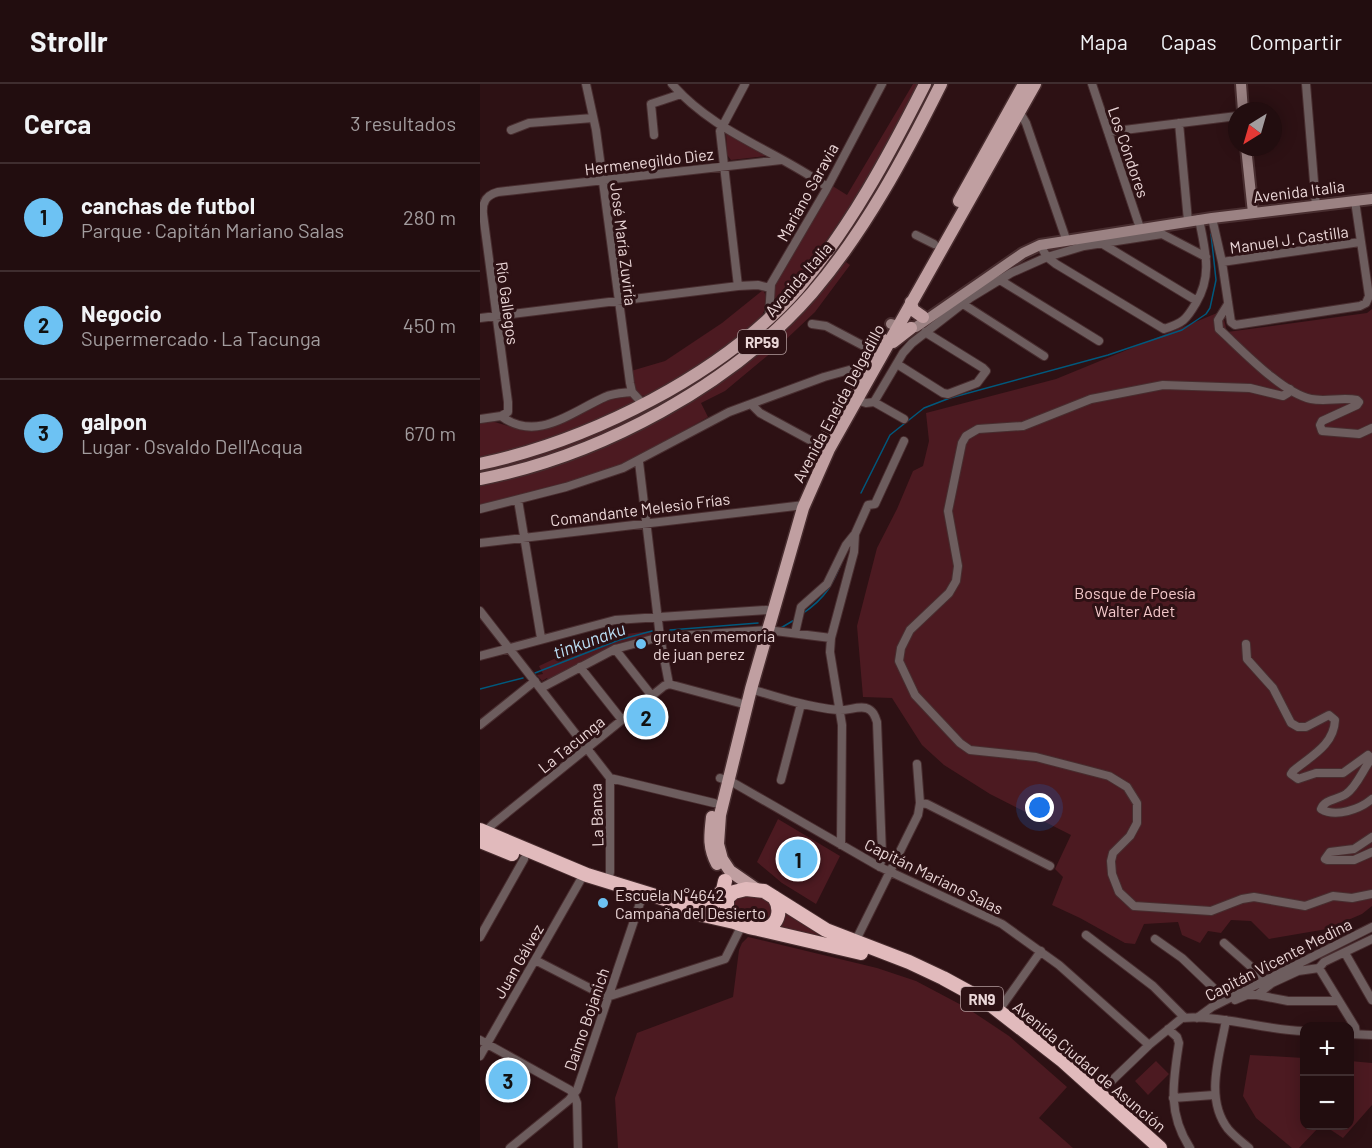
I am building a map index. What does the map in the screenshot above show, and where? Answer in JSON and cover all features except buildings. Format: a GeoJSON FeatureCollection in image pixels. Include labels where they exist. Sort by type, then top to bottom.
{"type":"FeatureCollection","features":[{"type":"Feature","properties":{"kind":"highway","name":"RN9"},"geometry":{"type":"LineString","coordinates":[[482,835],[524,859],[580,881],[641,900],[758,928]]}},
{"type":"Feature","properties":{"kind":"highway"},"geometry":{"type":"LineString","coordinates":[[482,835],[587,875],[688,905],[696,906],[723,898],[739,890],[756,889]]}},
{"type":"Feature","properties":{"kind":"highway"},"geometry":{"type":"LineString","coordinates":[[725,881],[723,898],[727,911],[738,924]]}},
{"type":"Feature","properties":{"kind":"highway","name":"RN9"},"geometry":{"type":"LineString","coordinates":[[756,889],[774,897]]}},
{"type":"Feature","properties":{"kind":"highway"},"geometry":{"type":"LineString","coordinates":[[758,928],[771,926],[777,919],[780,909],[774,897]]}},
{"type":"Feature","properties":{"kind":"highway","name":"Avenida Ciudad de Asunción"},"geometry":{"type":"LineString","coordinates":[[774,897],[817,925],[909,962],[943,978],[999,1010],[1049,1049],[1160,1148]]}},
{"type":"Feature","properties":{"kind":"highway","name":"Avenida Ciudad de Asunción"},"geometry":{"type":"LineString","coordinates":[[758,928],[877,957],[914,971],[960,994],[1022,1036],[1148,1148]]}},
{"type":"Feature","properties":{"kind":"main road","name":"Avenida Italia"},"geometry":{"type":"LineString","coordinates":[[480,465],[558,442],[643,404],[707,366],[769,317],[799,287],[844,227],[882,165],[925,84]]}},
{"type":"Feature","properties":{"kind":"main road","name":"Avenida Italia"},"geometry":{"type":"LineString","coordinates":[[480,479],[558,458],[636,424],[711,381],[773,332],[814,291],[852,240],[901,159],[941,84]]}},
{"type":"Feature","properties":{"kind":"main road","name":"Avenida Eneida Delgadillo"},"geometry":{"type":"LineString","coordinates":[[899,323],[934,244],[1024,84]]}},
{"type":"Feature","properties":{"kind":"main road","name":"Avenida Eneida Delgadillo"},"geometry":{"type":"LineString","coordinates":[[800,505],[882,352],[1035,84]]}},
{"type":"Feature","properties":{"kind":"main road"},"geometry":{"type":"LineString","coordinates":[[1241,84],[1242,102]]}},
{"type":"Feature","properties":{"kind":"main road"},"geometry":{"type":"LineString","coordinates":[[1247,156],[1253,213]]}},
{"type":"Feature","properties":{"kind":"main road","name":"Avenida Italia"},"geometry":{"type":"LineString","coordinates":[[899,323],[926,317],[1040,244],[1199,219],[1372,199]]}},
{"type":"Feature","properties":{"kind":"main road"},"geometry":{"type":"LineString","coordinates":[[911,302],[913,310],[926,317]]}},
{"type":"Feature","properties":{"kind":"main road"},"geometry":{"type":"LineString","coordinates":[[882,352],[899,323]]}},
{"type":"Feature","properties":{"kind":"main road","name":"Avenida Eneida Delgadillo"},"geometry":{"type":"LineString","coordinates":[[743,704],[751,689],[769,610],[808,474],[821,446],[867,365],[882,352]]}},
{"type":"Feature","properties":{"kind":"main road","name":"Avenida Eneida Delgadillo"},"geometry":{"type":"LineString","coordinates":[[756,889],[724,865],[719,852],[720,815],[724,779],[764,630]]}},
{"type":"Feature","properties":{"kind":"main road","name":"Avenida Eneida Delgadillo"},"geometry":{"type":"LineString","coordinates":[[724,779],[714,803],[709,841],[711,852],[725,881]]}},
{"type":"Feature","properties":{"kind":"street","name":"José María Zuviría"},"geometry":{"type":"LineString","coordinates":[[586,84],[603,180],[617,301],[632,392]]}},
{"type":"Feature","properties":{"kind":"street"},"geometry":{"type":"LineString","coordinates":[[672,84],[681,94],[722,125],[827,187]]}},
{"type":"Feature","properties":{"kind":"street","name":"Hermenegildo Diez"},"geometry":{"type":"LineString","coordinates":[[491,194],[724,166],[720,130],[745,84]]}},
{"type":"Feature","properties":{"kind":"street","name":"Mariano Saravia"},"geometry":{"type":"LineString","coordinates":[[769,317],[770,288],[882,84]]}},
{"type":"Feature","properties":{"kind":"street","name":"Los Cóndores"},"geometry":{"type":"LineString","coordinates":[[1092,84],[1140,228]]}},
{"type":"Feature","properties":{"kind":"street"},"geometry":{"type":"LineString","coordinates":[[1306,84],[1316,206]]}},
{"type":"Feature","properties":{"kind":"street"},"geometry":{"type":"LineString","coordinates":[[654,135],[651,104],[681,94]]}},
{"type":"Feature","properties":{"kind":"street"},"geometry":{"type":"LineString","coordinates":[[1019,110],[1026,123],[1065,239]]}},
{"type":"Feature","properties":{"kind":"street"},"geometry":{"type":"LineString","coordinates":[[1108,132],[1228,117]]}},
{"type":"Feature","properties":{"kind":"street"},"geometry":{"type":"LineString","coordinates":[[511,129],[529,123],[593,118]]}},
{"type":"Feature","properties":{"kind":"street"},"geometry":{"type":"LineString","coordinates":[[1179,123],[1188,221]]}},
{"type":"Feature","properties":{"kind":"street"},"geometry":{"type":"LineString","coordinates":[[738,286],[724,166],[781,160]]}},
{"type":"Feature","properties":{"kind":"street","name":"Río Gallegos"},"geometry":{"type":"LineString","coordinates":[[491,194],[485,200],[482,209],[508,402],[507,412],[501,416]]}},
{"type":"Feature","properties":{"kind":"street"},"geometry":{"type":"LineString","coordinates":[[1212,218],[1232,324],[1360,306],[1366,303],[1369,296],[1368,260],[1360,242],[1355,201]]}},
{"type":"Feature","properties":{"kind":"street"},"geometry":{"type":"LineString","coordinates":[[1040,244],[1047,257],[1164,329],[1184,322],[1197,301],[1206,278],[1206,256],[1199,219]]}},
{"type":"Feature","properties":{"kind":"street"},"geometry":{"type":"LineString","coordinates":[[874,402],[907,348],[925,332],[1000,280],[1047,257],[1101,243],[1162,234],[1206,256]]}},
{"type":"Feature","properties":{"kind":"street"},"geometry":{"type":"LineString","coordinates":[[916,235],[934,244]]}},
{"type":"Feature","properties":{"kind":"street","name":"Manuel J. Castilla"},"geometry":{"type":"LineString","coordinates":[[1222,262],[1360,242]]}},
{"type":"Feature","properties":{"kind":"street"},"geometry":{"type":"LineString","coordinates":[[1101,243],[1197,301]]}},
{"type":"Feature","properties":{"kind":"street"},"geometry":{"type":"LineString","coordinates":[[1000,280],[1099,341]]}},
{"type":"Feature","properties":{"kind":"street"},"geometry":{"type":"LineString","coordinates":[[480,318],[738,286],[758,285],[770,288]]}},
{"type":"Feature","properties":{"kind":"street"},"geometry":{"type":"LineString","coordinates":[[963,304],[1044,356]]}},
{"type":"Feature","properties":{"kind":"street"},"geometry":{"type":"LineString","coordinates":[[1228,304],[1218,320],[1219,329],[1261,368],[1311,399],[1357,400],[1357,405],[1322,422],[1320,425],[1322,431],[1359,434],[1372,428]]}},
{"type":"Feature","properties":{"kind":"street"},"geometry":{"type":"LineString","coordinates":[[812,324],[826,326],[882,352]]}},
{"type":"Feature","properties":{"kind":"street"},"geometry":{"type":"LineString","coordinates":[[897,364],[943,393],[948,394],[977,383],[986,371],[925,332]]}},
{"type":"Feature","properties":{"kind":"street"},"geometry":{"type":"LineString","coordinates":[[480,509],[614,472],[639,462],[729,412],[824,376],[867,365]]}},
{"type":"Feature","properties":{"kind":"street"},"geometry":{"type":"LineString","coordinates":[[1290,388],[1283,396],[1250,388],[1163,386],[1091,399],[1023,426],[978,429],[970,432],[962,443],[948,511],[958,566],[956,581],[949,593],[910,630],[901,648],[899,661],[910,689],[960,743],[970,750],[1036,757],[1109,776],[1126,787],[1137,803],[1137,823],[1130,836],[1113,852],[1111,861],[1112,874],[1119,892],[1134,906],[1211,911],[1242,899],[1254,897],[1305,906],[1333,896],[1352,898],[1372,894]]}},
{"type":"Feature","properties":{"kind":"street"},"geometry":{"type":"LineString","coordinates":[[480,420],[501,416],[512,424],[527,428],[544,426],[584,409],[605,397],[632,392],[643,404]]}},
{"type":"Feature","properties":{"kind":"street"},"geometry":{"type":"LineString","coordinates":[[857,400],[866,403],[874,402],[904,419]]}},
{"type":"Feature","properties":{"kind":"street"},"geometry":{"type":"LineString","coordinates":[[751,404],[760,413],[821,446]]}},
{"type":"Feature","properties":{"kind":"street"},"geometry":{"type":"LineString","coordinates":[[795,633],[801,607],[827,584],[846,545],[855,534],[868,505],[875,504],[904,441]]}},
{"type":"Feature","properties":{"kind":"street"},"geometry":{"type":"LineString","coordinates":[[639,462],[657,616],[669,684],[743,704]]}},
{"type":"Feature","properties":{"kind":"street"},"geometry":{"type":"LineString","coordinates":[[518,500],[541,638]]}},
{"type":"Feature","properties":{"kind":"street","name":"Comandante Melesio Frías"},"geometry":{"type":"LineString","coordinates":[[480,543],[800,505]]}},
{"type":"Feature","properties":{"kind":"street"},"geometry":{"type":"LineString","coordinates":[[841,845],[842,725],[830,652],[831,638],[854,552],[855,534]]}},
{"type":"Feature","properties":{"kind":"street"},"geometry":{"type":"LineString","coordinates":[[480,656],[607,621],[769,610]]}},
{"type":"Feature","properties":{"kind":"street","name":"La Banca"},"geometry":{"type":"LineString","coordinates":[[480,611],[610,778],[610,872],[608,882]]}},
{"type":"Feature","properties":{"kind":"street"},"geometry":{"type":"LineString","coordinates":[[541,688],[615,649],[660,637],[764,630],[831,638]]}},
{"type":"Feature","properties":{"kind":"street"},"geometry":{"type":"LineString","coordinates":[[1246,644],[1247,659],[1273,688],[1291,723],[1298,727],[1306,727],[1329,715],[1335,720],[1327,745],[1291,774],[1298,779],[1316,772],[1343,773],[1368,755],[1369,762],[1349,791],[1326,803],[1321,809],[1329,812],[1348,811],[1372,799]]}},
{"type":"Feature","properties":{"kind":"street"},"geometry":{"type":"LineString","coordinates":[[615,649],[652,696]]}},
{"type":"Feature","properties":{"kind":"street"},"geometry":{"type":"LineString","coordinates":[[580,667],[622,720]]}},
{"type":"Feature","properties":{"kind":"street"},"geometry":{"type":"LineString","coordinates":[[480,725],[535,681]]}},
{"type":"Feature","properties":{"kind":"street","name":"La Tacunga"},"geometry":{"type":"LineString","coordinates":[[482,835],[669,684]]}},
{"type":"Feature","properties":{"kind":"street"},"geometry":{"type":"LineString","coordinates":[[751,689],[801,704],[840,710],[867,709],[874,714],[877,722],[882,854],[880,867]]}},
{"type":"Feature","properties":{"kind":"street"},"geometry":{"type":"LineString","coordinates":[[781,780],[801,704]]}},
{"type":"Feature","properties":{"kind":"street"},"geometry":{"type":"LineString","coordinates":[[855,942],[918,815],[920,803],[917,764]]}},
{"type":"Feature","properties":{"kind":"street"},"geometry":{"type":"LineString","coordinates":[[610,778],[714,803]]}},
{"type":"Feature","properties":{"kind":"street","name":"Capitán Mariano Salas"},"geometry":{"type":"LineString","coordinates":[[724,779],[880,867],[995,920],[1041,951],[1149,1045]]}},
{"type":"Feature","properties":{"kind":"street"},"geometry":{"type":"LineString","coordinates":[[920,803],[927,804],[1050,866]]}},
{"type":"Feature","properties":{"kind":"street"},"geometry":{"type":"LineString","coordinates":[[1372,837],[1354,849],[1330,852],[1324,859],[1354,860],[1372,852]]}},
{"type":"Feature","properties":{"kind":"street"},"geometry":{"type":"LineString","coordinates":[[480,937],[524,859]]}},
{"type":"Feature","properties":{"kind":"street","name":"Juan Gálvez"},"geometry":{"type":"LineString","coordinates":[[480,1056],[483,1042],[535,960],[580,881]]}},
{"type":"Feature","properties":{"kind":"street","name":"Daimo Bojanich"},"geometry":{"type":"LineString","coordinates":[[578,1148],[577,1103],[574,1095],[641,900]]}},
{"type":"Feature","properties":{"kind":"street"},"geometry":{"type":"LineString","coordinates":[[535,960],[601,996],[607,997],[725,959],[738,924]]}},
{"type":"Feature","properties":{"kind":"street","name":"Capitán Vicente Medina"},"geometry":{"type":"LineString","coordinates":[[1197,1018],[1203,1012],[1265,979],[1372,927]]}},
{"type":"Feature","properties":{"kind":"street"},"geometry":{"type":"LineString","coordinates":[[1086,935],[1151,985],[1185,1018]]}},
{"type":"Feature","properties":{"kind":"street"},"geometry":{"type":"LineString","coordinates":[[1155,939],[1182,958],[1226,1000]]}},
{"type":"Feature","properties":{"kind":"street","name":"Capitán Vicente Medina"},"geometry":{"type":"LineString","coordinates":[[1212,1018],[1214,1012],[1219,1008],[1242,996],[1257,995],[1272,983],[1298,971],[1319,968],[1324,962],[1371,941]]}},
{"type":"Feature","properties":{"kind":"street"},"geometry":{"type":"LineString","coordinates":[[1224,943],[1265,979]]}},
{"type":"Feature","properties":{"kind":"street"},"geometry":{"type":"LineString","coordinates":[[999,1010],[1041,951]]}},
{"type":"Feature","properties":{"kind":"street"},"geometry":{"type":"LineString","coordinates":[[1345,953],[1372,1000]]}},
{"type":"Feature","properties":{"kind":"street"},"geometry":{"type":"LineString","coordinates":[[1319,968],[1352,1022]]}},
{"type":"Feature","properties":{"kind":"street"},"geometry":{"type":"LineString","coordinates":[[1257,995],[1288,1001],[1339,1001]]}},
{"type":"Feature","properties":{"kind":"street"},"geometry":{"type":"LineString","coordinates":[[1099,1093],[1178,1020],[1212,1018],[1272,1029],[1300,1031]]}},
{"type":"Feature","properties":{"kind":"street"},"geometry":{"type":"LineString","coordinates":[[1226,1020],[1214,1095],[1227,1127],[1249,1148]]}},
{"type":"Feature","properties":{"kind":"street"},"geometry":{"type":"LineString","coordinates":[[1168,1029],[1177,1037],[1179,1043],[1173,1098],[1180,1130],[1190,1148]]}},
{"type":"Feature","properties":{"kind":"street"},"geometry":{"type":"LineString","coordinates":[[1354,1034],[1372,1035]]}},
{"type":"Feature","properties":{"kind":"street"},"geometry":{"type":"LineString","coordinates":[[483,1042],[570,1090],[574,1095],[510,1148]]}},
{"type":"Feature","properties":{"kind":"street"},"geometry":{"type":"LineString","coordinates":[[1173,1098],[1214,1095]]}},
{"type":"Feature","properties":{"kind":"green space"},"geometry":{"type":"Polygon","coordinates":[[[913,84],[920,84],[854,200],[816,255],[773,307],[774,286],[831,185],[847,195],[913,84]]]}},
{"type":"Feature","properties":{"kind":"green space"},"geometry":{"type":"Polygon","coordinates":[[[930,84],[938,84],[898,160],[825,274],[776,327],[702,382],[654,412],[572,449],[480,476],[480,469],[497,465],[702,374],[820,266],[930,84]]]}},
{"type":"Feature","properties":{"kind":"green space"},"geometry":{"type":"Polygon","coordinates":[[[726,132],[766,156],[731,160],[727,155],[726,132]]]}},
{"type":"Feature","properties":{"kind":"green space"},"geometry":{"type":"Polygon","coordinates":[[[846,262],[850,265],[815,312],[779,346],[725,391],[701,403],[708,417],[631,461],[607,472],[480,506],[480,484],[631,433],[794,320],[846,262]]]}},
{"type":"Feature","properties":{"kind":"green space"},"geometry":{"type":"Polygon","coordinates":[[[763,290],[766,296],[766,307],[753,324],[725,347],[674,382],[649,395],[640,396],[634,388],[631,371],[665,361],[722,323],[763,290]]]}},
{"type":"Feature","properties":{"kind":"green space","name":"Bosque de Poesía Walter Adet"},"geometry":{"type":"Polygon","coordinates":[[[1372,309],[1372,906],[1362,914],[1327,929],[1269,939],[1251,921],[1231,920],[1221,933],[1208,931],[1200,943],[1182,935],[1178,922],[1144,924],[1135,944],[1125,943],[1052,905],[1063,877],[1055,869],[1071,835],[990,794],[944,765],[922,745],[892,698],[863,697],[857,626],[877,548],[913,471],[923,466],[929,441],[926,413],[1056,379],[1222,311],[1227,332],[1367,313],[1372,309]]]}},
{"type":"Feature","properties":{"kind":"green space"},"geometry":{"type":"Polygon","coordinates":[[[625,395],[633,396],[635,401],[633,405],[560,436],[480,459],[480,422],[488,420],[515,428],[538,429],[606,400],[625,395]]]}},
{"type":"Feature","properties":{"kind":"green space"},"geometry":{"type":"Polygon","coordinates":[[[651,631],[652,635],[618,643],[549,682],[547,678],[542,681],[537,675],[543,674],[539,666],[592,641],[609,636],[651,631]]]}},
{"type":"Feature","properties":{"kind":"green space"},"geometry":{"type":"Polygon","coordinates":[[[778,819],[840,856],[816,904],[782,883],[757,862],[778,819]]]}},
{"type":"Feature","properties":{"kind":"green space"},"geometry":{"type":"Polygon","coordinates":[[[741,895],[765,899],[772,905],[772,918],[760,925],[736,916],[732,903],[741,895]]]}},
{"type":"Feature","properties":{"kind":"green space"},"geometry":{"type":"Polygon","coordinates":[[[783,906],[810,925],[839,940],[914,965],[972,994],[998,1012],[957,987],[880,954],[826,939],[771,928],[781,918],[783,906]]]}},
{"type":"Feature","properties":{"kind":"green space"},"geometry":{"type":"Polygon","coordinates":[[[748,937],[877,968],[916,981],[967,1008],[1009,1036],[1067,1087],[1039,1118],[1073,1148],[618,1148],[615,1098],[637,1033],[733,997],[739,950],[748,937]]]}},
{"type":"Feature","properties":{"kind":"green space"},"geometry":{"type":"Polygon","coordinates":[[[1046,1049],[1071,1070],[1108,1104],[1046,1049]]]}},
{"type":"Feature","properties":{"kind":"green space"},"geometry":{"type":"Polygon","coordinates":[[[1250,1055],[1300,1058],[1300,1130],[1316,1130],[1299,1148],[1292,1148],[1256,1118],[1243,1096],[1250,1055]]]}},
{"type":"Feature","properties":{"kind":"green space"},"geometry":{"type":"Polygon","coordinates":[[[1156,1061],[1169,1074],[1148,1095],[1135,1081],[1156,1061]]]}},
{"type":"Feature","properties":{"kind":"green space"},"geometry":{"type":"Polygon","coordinates":[[[1354,1061],[1372,1063],[1372,1105],[1354,1125],[1354,1061]]]}},
{"type":"Feature","properties":{"kind":"green space"},"geometry":{"type":"Polygon","coordinates":[[[1108,1104],[1158,1148],[1156,1148],[1108,1104]]]}},
{"type":"Feature","properties":{"kind":"green space"},"geometry":{"type":"Polygon","coordinates":[[[1331,1130],[1350,1130],[1343,1138],[1331,1130]]]}},
{"type":"Feature","properties":{"kind":"waterway"},"geometry":{"type":"LineString","coordinates":[[861,493],[890,435],[924,408],[950,398],[1108,355],[1182,330],[1206,314],[1210,308],[1216,280],[1211,234]]}},
{"type":"Feature","properties":{"kind":"waterway"},"geometry":{"type":"LineString","coordinates":[[802,614],[818,602],[828,589],[844,557]]}},
{"type":"Feature","properties":{"kind":"waterway"},"geometry":{"type":"LineString","coordinates":[[779,629],[796,619]]}},
{"type":"Feature","properties":{"kind":"waterway"},"geometry":{"type":"LineString","coordinates":[[670,630],[758,623]]}},
{"type":"Feature","properties":{"kind":"waterway","name":"tinkunaku"},"geometry":{"type":"LineString","coordinates":[[535,673],[619,640],[652,631]]}},
{"type":"Feature","properties":{"kind":"waterway","name":"tinkunaku"},"geometry":{"type":"LineString","coordinates":[[480,689],[523,678]]}},
{"type":"Feature","properties":{"kind":"place","name":"gruta en memoria de juan perez"},"geometry":{"type":"Point","coordinates":[641,644]}},
{"type":"Feature","properties":{"kind":"place","name":"Negocio"},"geometry":{"type":"Point","coordinates":[646,717]}},
{"type":"Feature","properties":{"kind":"place","name":"canchas de futbol"},"geometry":{"type":"Point","coordinates":[798,859]}},
{"type":"Feature","properties":{"kind":"place","name":"Escuela N°4642 Campaña del Desierto"},"geometry":{"type":"Point","coordinates":[603,903]}},
{"type":"Feature","properties":{"kind":"place","name":"galpon"},"geometry":{"type":"Point","coordinates":[508,1080]}}]}
